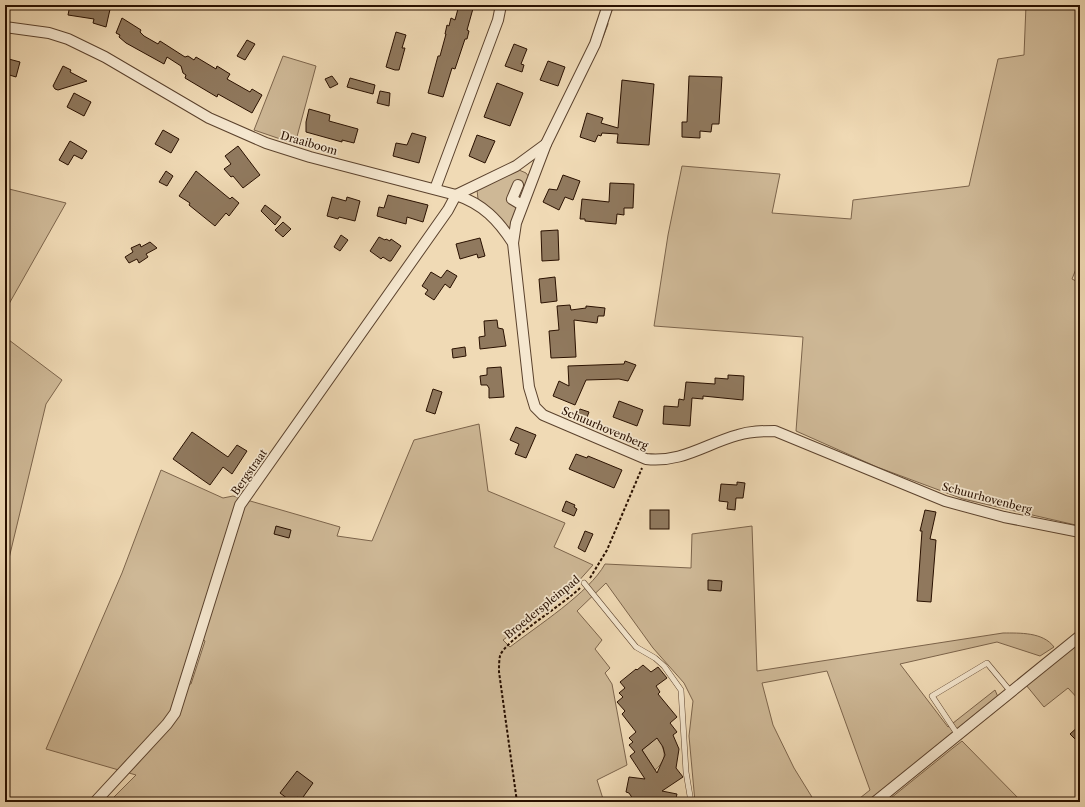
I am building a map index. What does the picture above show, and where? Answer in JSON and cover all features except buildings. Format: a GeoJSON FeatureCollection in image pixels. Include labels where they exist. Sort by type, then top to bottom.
{"type":"FeatureCollection","features":[{"type":"Feature","properties":{"kind":"street"},"geometry":{"type":"LineString","coordinates":[[435,189],[498,20],[502,5]]}},
{"type":"Feature","properties":{"kind":"street"},"geometry":{"type":"LineString","coordinates":[[513,243],[516,223],[522,205],[546,144],[595,44],[608,5]]}},
{"type":"Feature","properties":{"kind":"street","name":"Draaiboom"},"geometry":{"type":"LineString","coordinates":[[5,27],[49,33],[68,39],[105,57],[209,118],[266,143],[310,157],[435,189]]}},
{"type":"Feature","properties":{"kind":"street"},"geometry":{"type":"LineString","coordinates":[[456,195],[516,166],[546,144]]}},
{"type":"Feature","properties":{"kind":"street"},"geometry":{"type":"LineString","coordinates":[[518,185],[512,199],[522,205]]}},
{"type":"Feature","properties":{"kind":"street","name":"Schuurhovenberg"},"geometry":{"type":"LineString","coordinates":[[435,189],[468,199],[484,208],[502,226],[513,243],[528,387],[535,407],[543,415],[646,460],[673,460],[737,435],[755,431],[775,431],[945,501],[1004,517],[1080,532]]}},
{"type":"Feature","properties":{"kind":"street","name":"Bergstraat"},"geometry":{"type":"LineString","coordinates":[[95,802],[167,724],[175,713],[181,699],[240,505],[444,216],[456,195]]}},
{"type":"Feature","properties":{"kind":"street"},"geometry":{"type":"LineString","coordinates":[[875,802],[1080,636]]}},
{"type":"Feature","properties":{"kind":"lane"},"geometry":{"type":"LineString","coordinates":[[584,584],[636,647],[655,658],[664,666],[680,690],[686,772],[691,802]]}},
{"type":"Feature","properties":{"kind":"lane"},"geometry":{"type":"LineString","coordinates":[[958,734],[932,696],[987,663],[1011,692]]}},
{"type":"Feature","properties":{"kind":"path","name":"Broederspleinpad"},"geometry":{"type":"LineString","coordinates":[[517,802],[499,672],[500,656],[512,640],[546,616],[584,584],[590,577],[607,550],[646,460]]}},
{"type":"Feature","properties":{"kind":"shaded area"},"geometry":{"type":"Polygon","coordinates":[[[1026,5],[1080,5],[1080,259],[1072,279],[1080,283],[1080,526],[963,499],[877,467],[796,431],[803,337],[654,326],[668,235],[682,166],[780,174],[772,213],[851,219],[853,200],[969,186],[998,59],[1024,55],[1026,5]]]}},
{"type":"Feature","properties":{"kind":"shaded area"},"geometry":{"type":"Polygon","coordinates":[[[283,56],[316,66],[295,144],[254,130],[283,56]]]}},
{"type":"Feature","properties":{"kind":"shaded area"},"geometry":{"type":"Polygon","coordinates":[[[519,170],[526,173],[529,177],[512,235],[496,213],[478,199],[477,190],[519,170]]]}},
{"type":"Feature","properties":{"kind":"shaded area"},"geometry":{"type":"Polygon","coordinates":[[[5,188],[66,203],[5,311],[5,188]]]}},
{"type":"Feature","properties":{"kind":"shaded area"},"geometry":{"type":"Polygon","coordinates":[[[5,337],[62,380],[46,404],[5,575],[5,337]]]}},
{"type":"Feature","properties":{"kind":"shaded area"},"geometry":{"type":"Polygon","coordinates":[[[479,424],[488,491],[565,523],[554,547],[593,565],[567,594],[503,640],[510,647],[575,597],[597,575],[605,564],[691,568],[692,534],[752,526],[757,671],[1003,633],[1031,634],[1044,638],[1054,647],[1040,656],[997,642],[900,664],[948,727],[995,690],[998,697],[868,802],[855,802],[870,790],[827,671],[762,683],[773,725],[794,768],[815,802],[695,802],[689,736],[693,701],[684,683],[653,648],[606,583],[577,611],[602,640],[595,649],[610,668],[605,673],[612,684],[627,765],[597,780],[604,802],[109,802],[136,775],[46,749],[122,573],[161,470],[223,498],[233,496],[340,527],[337,536],[372,541],[414,440],[479,424]],[[195,634],[180,684],[191,684],[205,641],[195,634]]]}},
{"type":"Feature","properties":{"kind":"shaded area"},"geometry":{"type":"Polygon","coordinates":[[[1080,643],[1080,701],[1068,688],[1044,707],[1026,685],[1080,643]]]}},
{"type":"Feature","properties":{"kind":"shaded area"},"geometry":{"type":"Polygon","coordinates":[[[654,732],[664,744],[662,746],[664,753],[663,760],[655,770],[642,750],[652,742],[654,732]]]}},
{"type":"Feature","properties":{"kind":"shaded area"},"geometry":{"type":"Polygon","coordinates":[[[962,741],[1022,802],[886,802],[953,748],[962,741]]]}},
{"type":"Feature","properties":{"kind":"waterway"},"geometry":{"type":"LineString","coordinates":[[602,37],[607,24]]}}]}
